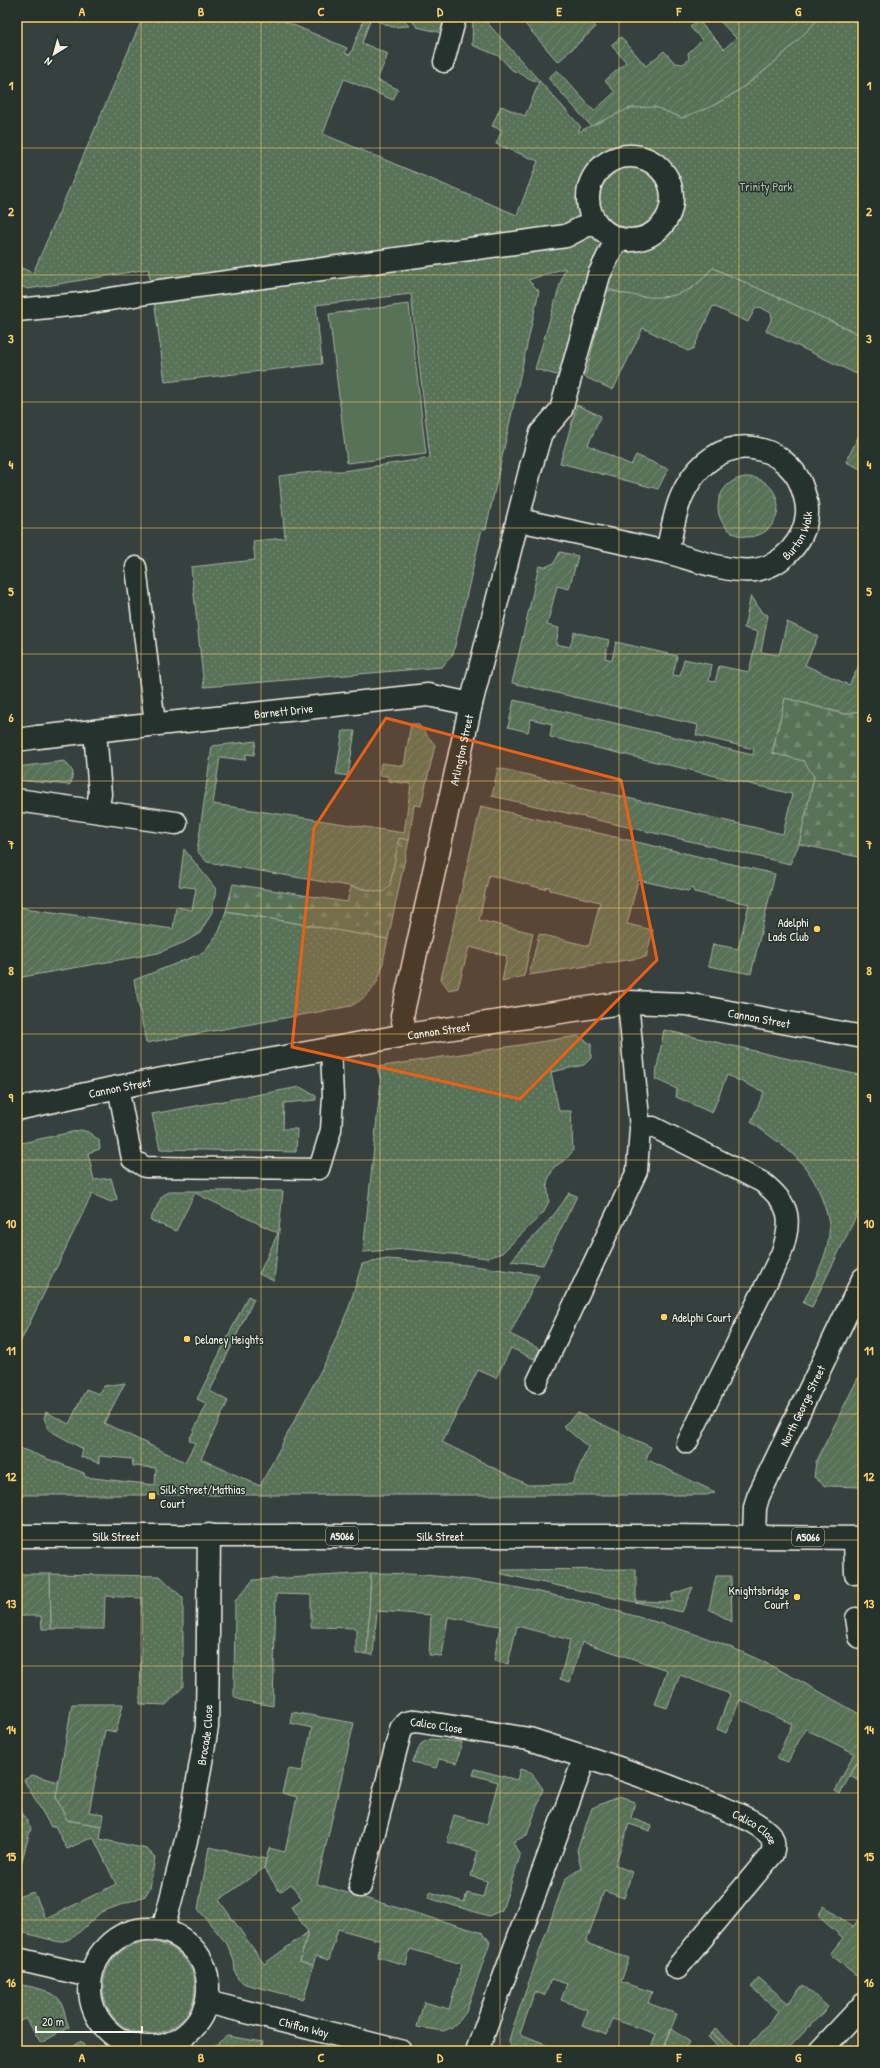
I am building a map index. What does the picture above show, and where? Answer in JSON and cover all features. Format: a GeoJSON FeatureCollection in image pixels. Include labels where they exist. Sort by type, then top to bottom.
{"type":"FeatureCollection","features":[{"type":"Feature","properties":{"kind":"street"},"geometry":{"type":"LineString","coordinates":[[638,156],[651,161],[662,170],[669,182],[672,195],[671,208],[665,221],[656,231],[644,237],[630,240],[617,238],[604,231],[595,221],[589,206],[589,190],[595,175],[606,163],[622,157],[638,156]]}},
{"type":"Feature","properties":{"kind":"street"},"geometry":{"type":"LineString","coordinates":[[17,310],[80,304],[161,291],[566,236],[595,221]]}},
{"type":"Feature","properties":{"kind":"street","name":"Arlington Street"},"geometry":{"type":"LineString","coordinates":[[406,1035],[402,1016],[471,704],[519,520],[531,467],[541,433],[561,410],[599,275],[617,238]]}},
{"type":"Feature","properties":{"kind":"street","name":"Burton Walk"},"geometry":{"type":"LineString","coordinates":[[519,520],[666,552],[736,570],[756,570],[776,562],[792,551],[804,528],[807,514],[805,495],[797,475],[782,461],[764,451],[752,447],[739,446],[722,451],[706,462],[694,477],[680,500],[666,552]]}},
{"type":"Feature","properties":{"kind":"street","name":"Barnett Drive"},"geometry":{"type":"LineString","coordinates":[[28,738],[428,695],[471,704]]}},
{"type":"Feature","properties":{"kind":"street"},"geometry":{"type":"LineString","coordinates":[[95,731],[100,794],[97,811]]}},
{"type":"Feature","properties":{"kind":"street"},"geometry":{"type":"LineString","coordinates":[[17,800],[176,822]]}},
{"type":"Feature","properties":{"kind":"street","name":"Cannon Street"},"geometry":{"type":"LineString","coordinates":[[17,1109],[118,1087],[406,1035],[628,1002],[686,1004],[781,1020],[863,1037]]}},
{"type":"Feature","properties":{"kind":"street","name":"North George Street"},"geometry":{"type":"LineString","coordinates":[[754,1536],[754,1508],[758,1497],[863,1279]]}},
{"type":"Feature","properties":{"kind":"street","name":"Brocade Close"},"geometry":{"type":"LineString","coordinates":[[163,1930],[191,1821],[207,1727],[209,1535]]}},
{"type":"Feature","properties":{"kind":"street","name":"Silk Street"},"geometry":{"type":"LineString","coordinates":[[17,1536],[754,1536],[859,1538]]}},
{"type":"Feature","properties":{"kind":"street","name":"Calico Close"},"geometry":{"type":"LineString","coordinates":[[360,1886],[401,1728],[406,1723],[416,1721],[529,1739],[630,1772],[710,1802],[756,1823],[771,1836],[774,1846],[772,1854],[677,1968]]}},
{"type":"Feature","properties":{"kind":"street"},"geometry":{"type":"LineString","coordinates":[[477,2051],[585,1757]]}},
{"type":"Feature","properties":{"kind":"street"},"geometry":{"type":"LineString","coordinates":[[144,1928],[163,1930],[181,1938],[195,1950],[204,1966],[209,1984],[207,2002],[200,2019],[188,2034],[172,2043],[154,2048],[135,2049],[118,2040],[104,2028],[94,2012],[90,1995],[90,1976],[97,1958],[109,1943],[126,1933],[144,1928]]}},
{"type":"Feature","properties":{"kind":"street"},"geometry":{"type":"LineString","coordinates":[[17,1958],[90,1976]]}},
{"type":"Feature","properties":{"kind":"street","name":"Chiffon Way"},"geometry":{"type":"LineString","coordinates":[[207,2002],[400,2051]]}},
{"type":"Feature","properties":{"kind":"street"},"geometry":{"type":"LineString","coordinates":[[820,2051],[863,2005]]}},
{"type":"Feature","properties":{"kind":"lane"},"geometry":{"type":"LineString","coordinates":[[444,62],[456,17]]}},
{"type":"Feature","properties":{"kind":"lane"},"geometry":{"type":"LineString","coordinates":[[136,567],[155,724]]}},
{"type":"Feature","properties":{"kind":"lane"},"geometry":{"type":"LineString","coordinates":[[537,1382],[637,1171],[640,1128],[628,1002]]}},
{"type":"Feature","properties":{"kind":"lane"},"geometry":{"type":"LineString","coordinates":[[118,1087],[132,1159],[145,1167],[319,1169],[331,1130],[334,1097],[331,1049]]}},
{"type":"Feature","properties":{"kind":"lane"},"geometry":{"type":"LineString","coordinates":[[640,1128],[653,1127],[762,1182],[777,1194],[785,1206],[788,1218],[787,1236],[781,1254],[687,1443]]}},
{"type":"Feature","properties":{"kind":"lane"},"geometry":{"type":"LineString","coordinates":[[855,1574],[859,1538]]}},
{"type":"Feature","properties":{"kind":"lane"},"geometry":{"type":"LineString","coordinates":[[856,1618],[859,1637],[863,1640]]}},
{"type":"Feature","properties":{"kind":"highlighted area"},"geometry":{"type":"Polygon","coordinates":[[[386,718],[621,780],[657,960],[520,1099],[292,1047],[314,828],[386,718]]]}},
{"type":"Feature","properties":{"kind":"green space","name":"Trinity Park"},"geometry":{"type":"Polygon","coordinates":[[[143,17],[275,17],[347,48],[345,53],[350,55],[365,17],[401,17],[409,26],[392,27],[371,18],[362,43],[388,54],[377,80],[398,89],[393,100],[344,79],[323,134],[517,215],[538,161],[496,144],[502,130],[492,126],[501,106],[525,116],[539,83],[512,70],[499,56],[472,45],[473,17],[482,17],[581,127],[577,133],[605,118],[635,107],[656,107],[682,118],[708,108],[739,90],[768,68],[820,17],[863,17],[863,336],[713,268],[690,289],[664,297],[637,297],[624,294],[586,278],[560,376],[535,369],[565,268],[528,280],[539,291],[486,529],[482,529],[453,654],[442,667],[204,687],[191,567],[255,560],[253,541],[285,538],[279,476],[321,471],[343,471],[430,458],[411,294],[316,305],[322,364],[165,382],[153,292],[148,269],[28,289],[17,285],[17,266],[33,273],[143,17]]]}},
{"type":"Feature","properties":{"kind":"green space"},"geometry":{"type":"Polygon","coordinates":[[[409,17],[443,17],[442,33],[417,27],[409,17]]]}},
{"type":"Feature","properties":{"kind":"green space"},"geometry":{"type":"Polygon","coordinates":[[[519,17],[587,17],[596,27],[558,62],[519,17]]]}},
{"type":"Feature","properties":{"kind":"green space"},"geometry":{"type":"Polygon","coordinates":[[[716,17],[820,17],[782,55],[753,80],[723,100],[708,108],[682,118],[655,107],[630,108],[591,126],[548,78],[557,70],[594,111],[615,92],[605,81],[626,62],[611,45],[621,37],[646,66],[664,51],[675,63],[683,64],[689,59],[688,53],[702,40],[690,27],[698,20],[724,49],[736,38],[716,17]]]}},
{"type":"Feature","properties":{"kind":"green space"},"geometry":{"type":"Polygon","coordinates":[[[713,268],[863,336],[863,377],[766,331],[772,318],[771,313],[760,307],[755,309],[748,322],[713,306],[693,349],[688,351],[643,328],[613,390],[585,377],[607,290],[649,297],[670,296],[693,287],[713,268]]]}},
{"type":"Feature","properties":{"kind":"green space"},"geometry":{"type":"Polygon","coordinates":[[[409,304],[426,454],[347,463],[329,314],[409,304]]]}},
{"type":"Feature","properties":{"kind":"green space"},"geometry":{"type":"Polygon","coordinates":[[[577,405],[601,416],[588,445],[631,465],[636,455],[668,469],[658,489],[560,463],[577,405]]]}},
{"type":"Feature","properties":{"kind":"green space"},"geometry":{"type":"Polygon","coordinates":[[[861,431],[863,432],[863,470],[846,462],[861,431]]]}},
{"type":"Feature","properties":{"kind":"green space"},"geometry":{"type":"Polygon","coordinates":[[[748,477],[765,482],[773,490],[778,507],[773,524],[765,532],[748,537],[731,532],[723,524],[718,507],[723,490],[731,482],[748,477]]]}},
{"type":"Feature","properties":{"kind":"green space"},"geometry":{"type":"Polygon","coordinates":[[[560,552],[578,556],[569,589],[557,586],[547,625],[559,628],[556,644],[570,647],[574,632],[609,640],[605,658],[612,660],[616,642],[677,656],[673,675],[680,676],[684,659],[712,665],[709,681],[715,682],[719,666],[749,672],[758,632],[744,628],[751,595],[762,613],[768,615],[761,652],[779,655],[787,622],[818,636],[805,665],[849,685],[863,658],[863,710],[845,714],[785,698],[772,753],[804,761],[814,777],[799,844],[790,864],[492,796],[498,768],[783,834],[792,794],[550,737],[552,724],[531,719],[528,732],[508,727],[514,700],[753,755],[754,749],[696,735],[698,725],[512,683],[539,566],[545,567],[554,563],[560,552]]]}},
{"type":"Feature","properties":{"kind":"green space"},"geometry":{"type":"Polygon","coordinates":[[[785,698],[844,714],[863,710],[863,858],[799,844],[814,776],[772,753],[785,698]]]}},
{"type":"Feature","properties":{"kind":"green space"},"geometry":{"type":"Polygon","coordinates":[[[411,724],[418,724],[435,745],[421,806],[414,805],[409,840],[399,838],[390,885],[383,892],[207,862],[197,851],[212,746],[256,741],[254,755],[246,754],[245,760],[220,757],[213,804],[404,833],[411,784],[388,781],[388,776],[379,775],[381,763],[404,766],[411,724]]]}},
{"type":"Feature","properties":{"kind":"green space"},"geometry":{"type":"Polygon","coordinates":[[[343,731],[355,731],[348,776],[336,774],[343,731]]]}},
{"type":"Feature","properties":{"kind":"green space"},"geometry":{"type":"Polygon","coordinates":[[[65,761],[73,772],[71,783],[69,785],[17,780],[17,767],[65,761]]]}},
{"type":"Feature","properties":{"kind":"green space"},"geometry":{"type":"Polygon","coordinates":[[[481,806],[775,874],[751,974],[708,966],[713,944],[738,949],[749,904],[694,892],[692,887],[688,891],[638,880],[627,924],[653,930],[646,957],[529,975],[539,934],[589,946],[600,902],[550,890],[549,886],[544,889],[489,875],[479,920],[533,933],[524,976],[502,981],[507,956],[469,947],[458,988],[449,990],[441,979],[481,806]]]}},
{"type":"Feature","properties":{"kind":"green space"},"geometry":{"type":"Polygon","coordinates":[[[399,838],[409,840],[388,939],[226,911],[233,884],[347,902],[351,887],[383,892],[390,885],[399,838]]]}},
{"type":"Feature","properties":{"kind":"green space"},"geometry":{"type":"Polygon","coordinates":[[[184,849],[216,889],[212,912],[200,933],[185,942],[158,953],[17,978],[17,907],[173,929],[176,907],[192,910],[196,888],[179,886],[184,849]]]}},
{"type":"Feature","properties":{"kind":"green space"},"geometry":{"type":"Polygon","coordinates":[[[226,911],[388,939],[381,970],[375,986],[369,993],[351,1006],[146,1043],[134,980],[203,953],[219,932],[226,911]]]}},
{"type":"Feature","properties":{"kind":"green space"},"geometry":{"type":"Polygon","coordinates":[[[664,1030],[863,1076],[863,1202],[812,1307],[803,1303],[823,1261],[829,1235],[827,1214],[818,1188],[803,1165],[785,1147],[751,1122],[764,1092],[727,1075],[712,1113],[676,1097],[677,1089],[655,1079],[664,1030]]]}},
{"type":"Feature","properties":{"kind":"green space"},"geometry":{"type":"Polygon","coordinates":[[[578,1036],[591,1044],[591,1058],[584,1065],[551,1072],[559,1111],[571,1111],[573,1151],[565,1160],[554,1167],[547,1182],[549,1201],[544,1212],[502,1253],[488,1258],[406,1249],[363,1252],[381,1080],[377,1067],[578,1036]]]}},
{"type":"Feature","properties":{"kind":"green space"},"geometry":{"type":"Polygon","coordinates":[[[300,1087],[316,1096],[316,1100],[284,1103],[283,1129],[297,1129],[296,1152],[160,1149],[152,1114],[300,1087]]]}},
{"type":"Feature","properties":{"kind":"green space"},"geometry":{"type":"Polygon","coordinates":[[[81,1130],[88,1132],[99,1140],[100,1149],[88,1153],[94,1180],[111,1178],[117,1199],[111,1202],[92,1194],[17,1349],[17,1144],[81,1130]]]}},
{"type":"Feature","properties":{"kind":"green space"},"geometry":{"type":"Polygon","coordinates":[[[171,1191],[283,1191],[274,1281],[259,1274],[278,1233],[195,1193],[176,1231],[150,1220],[162,1196],[171,1191]]]}},
{"type":"Feature","properties":{"kind":"green space"},"geometry":{"type":"Polygon","coordinates":[[[569,1193],[577,1196],[543,1265],[511,1261],[556,1212],[569,1193]]]}},
{"type":"Feature","properties":{"kind":"green space"},"geometry":{"type":"Polygon","coordinates":[[[387,1259],[467,1265],[539,1275],[510,1334],[540,1349],[534,1359],[511,1348],[496,1378],[478,1370],[442,1442],[528,1485],[572,1484],[588,1447],[563,1426],[578,1413],[651,1447],[646,1459],[715,1492],[707,1495],[17,1495],[17,1447],[84,1473],[85,1477],[155,1485],[156,1468],[133,1466],[132,1459],[99,1456],[99,1463],[81,1457],[83,1449],[49,1430],[44,1418],[46,1412],[69,1424],[86,1389],[99,1394],[104,1386],[125,1383],[104,1423],[185,1462],[195,1443],[189,1440],[207,1404],[197,1399],[248,1296],[254,1299],[210,1391],[228,1401],[201,1459],[260,1486],[329,1355],[349,1307],[362,1264],[387,1259]]]}},
{"type":"Feature","properties":{"kind":"green space"},"geometry":{"type":"Polygon","coordinates":[[[863,1368],[863,1487],[825,1486],[814,1477],[816,1462],[863,1368]]]}},
{"type":"Feature","properties":{"kind":"green space"},"geometry":{"type":"Polygon","coordinates":[[[636,1569],[636,1601],[672,1602],[672,1594],[693,1587],[682,1612],[502,1574],[501,1570],[636,1569]]]}},
{"type":"Feature","properties":{"kind":"green space"},"geometry":{"type":"Polygon","coordinates":[[[371,1573],[367,1654],[356,1654],[356,1628],[311,1627],[311,1595],[276,1594],[273,1706],[240,1700],[234,1696],[235,1601],[253,1580],[371,1573]]]}},
{"type":"Feature","properties":{"kind":"green space"},"geometry":{"type":"Polygon","coordinates":[[[371,1573],[435,1576],[499,1584],[531,1590],[624,1613],[708,1639],[757,1659],[810,1686],[863,1716],[863,1752],[840,1794],[835,1791],[854,1753],[805,1729],[788,1762],[777,1758],[792,1724],[740,1700],[726,1733],[717,1729],[730,1694],[680,1675],[667,1708],[655,1704],[667,1670],[582,1642],[570,1682],[560,1679],[570,1640],[517,1626],[508,1664],[494,1661],[500,1626],[448,1617],[442,1656],[429,1655],[431,1615],[377,1611],[373,1655],[367,1654],[371,1573]]]}},
{"type":"Feature","properties":{"kind":"green space"},"geometry":{"type":"Polygon","coordinates":[[[17,1574],[50,1574],[51,1629],[42,1629],[41,1616],[17,1616],[17,1574]]]}},
{"type":"Feature","properties":{"kind":"green space"},"geometry":{"type":"Polygon","coordinates":[[[50,1574],[160,1576],[183,1598],[183,1687],[166,1705],[140,1704],[142,1598],[105,1596],[104,1629],[51,1629],[50,1574]]]}},
{"type":"Feature","properties":{"kind":"green space"},"geometry":{"type":"Polygon","coordinates":[[[716,1576],[731,1576],[732,1622],[709,1609],[716,1576]]]}},
{"type":"Feature","properties":{"kind":"green space"},"geometry":{"type":"Polygon","coordinates":[[[72,1704],[123,1704],[116,1732],[105,1730],[89,1812],[104,1814],[102,1826],[67,1820],[56,1797],[72,1704]]]}},
{"type":"Feature","properties":{"kind":"green space"},"geometry":{"type":"Polygon","coordinates":[[[292,1712],[354,1723],[317,1884],[483,1933],[490,1942],[466,2012],[452,2027],[444,2031],[417,2027],[424,2002],[449,2009],[462,1964],[410,1949],[406,1965],[377,1957],[381,1941],[338,1929],[329,1960],[316,1956],[313,1965],[300,1961],[308,1932],[291,1907],[302,1899],[291,1884],[280,1892],[264,1868],[269,1848],[285,1852],[297,1797],[282,1793],[288,1769],[302,1771],[312,1728],[290,1723],[292,1712]]]}},
{"type":"Feature","properties":{"kind":"green space"},"geometry":{"type":"Polygon","coordinates":[[[431,1739],[462,1742],[457,1763],[439,1759],[436,1768],[412,1762],[422,1743],[431,1739]]]}},
{"type":"Feature","properties":{"kind":"green space"},"geometry":{"type":"Polygon","coordinates":[[[863,1752],[863,1779],[861,1782],[850,1776],[863,1752]]]}},
{"type":"Feature","properties":{"kind":"green space"},"geometry":{"type":"Polygon","coordinates":[[[475,1769],[517,1780],[520,1769],[531,1772],[543,1789],[527,1835],[513,1842],[520,1856],[502,1910],[489,1916],[428,1898],[430,1892],[464,1902],[467,1893],[483,1897],[487,1881],[471,1876],[478,1851],[447,1842],[454,1815],[487,1824],[498,1782],[473,1775],[475,1769]]]}},
{"type":"Feature","properties":{"kind":"green space"},"geometry":{"type":"Polygon","coordinates":[[[32,1775],[59,1782],[56,1797],[67,1820],[102,1826],[100,1839],[147,1849],[155,1857],[150,1888],[145,1896],[101,1912],[75,1936],[59,1942],[17,1931],[17,1897],[34,1892],[46,1919],[116,1884],[93,1837],[67,1849],[55,1826],[51,1827],[24,1780],[32,1775]]]}},
{"type":"Feature","properties":{"kind":"green space"},"geometry":{"type":"Polygon","coordinates":[[[620,1796],[635,1802],[631,1818],[652,1826],[650,1831],[629,1824],[615,1865],[632,1872],[624,1898],[604,1891],[586,1943],[629,1958],[621,1982],[652,1992],[648,2003],[677,2014],[662,2051],[650,2051],[656,2034],[613,2019],[607,2035],[582,2026],[588,2010],[561,2000],[567,1984],[551,1979],[545,1995],[535,1992],[520,2034],[546,2044],[543,2051],[511,2051],[509,2040],[512,2030],[565,1879],[581,1868],[577,1850],[592,1808],[620,1796]]]}},
{"type":"Feature","properties":{"kind":"green space"},"geometry":{"type":"Polygon","coordinates":[[[17,1808],[20,1809],[31,1828],[17,1878],[17,1808]]]}},
{"type":"Feature","properties":{"kind":"green space"},"geometry":{"type":"Polygon","coordinates":[[[209,1847],[266,1859],[264,1868],[219,1900],[264,1964],[308,1932],[300,1961],[313,1965],[304,1999],[245,1984],[238,1979],[235,1972],[234,1961],[227,1944],[198,1909],[209,1847]]]}},
{"type":"Feature","properties":{"kind":"green space"},"geometry":{"type":"Polygon","coordinates":[[[824,1906],[853,1927],[863,1913],[863,1966],[856,1975],[830,1954],[843,1938],[818,1916],[824,1906]]]}},
{"type":"Feature","properties":{"kind":"green space"},"geometry":{"type":"Polygon","coordinates":[[[149,1942],[167,1946],[181,1956],[191,1970],[195,1988],[191,2006],[181,2020],[167,2030],[149,2034],[131,2030],[117,2020],[107,2006],[103,1988],[107,1970],[117,1956],[131,1946],[149,1942]]]}},
{"type":"Feature","properties":{"kind":"green space"},"geometry":{"type":"Polygon","coordinates":[[[759,1978],[788,2003],[803,1985],[828,2007],[786,2051],[745,2051],[779,2011],[751,1987],[759,1978]]]}},
{"type":"Feature","properties":{"kind":"green space"},"geometry":{"type":"Polygon","coordinates":[[[17,1984],[47,1991],[58,1998],[61,2002],[69,2027],[41,2043],[26,2018],[17,2023],[17,1984]]]}},
{"type":"Feature","properties":{"kind":"green space"},"geometry":{"type":"Polygon","coordinates":[[[672,2029],[690,2042],[682,2051],[662,2051],[672,2029]]]}},
{"type":"Feature","properties":{"kind":"green space"},"geometry":{"type":"Polygon","coordinates":[[[715,2029],[742,2051],[732,2051],[712,2033],[715,2029]]]}},
{"type":"Feature","properties":{"kind":"green space"},"geometry":{"type":"Polygon","coordinates":[[[712,2033],[732,2051],[723,2051],[708,2037],[712,2033]]]}},
{"type":"Feature","properties":{"kind":"green space"},"geometry":{"type":"Polygon","coordinates":[[[227,2036],[263,2042],[261,2051],[208,2051],[227,2036]]]}},
{"type":"Feature","properties":{"kind":"green space"},"geometry":{"type":"Polygon","coordinates":[[[81,2041],[87,2051],[65,2051],[81,2041]]]}},
{"type":"Feature","properties":{"kind":"place","name":"Adelphi Lads Club"},"geometry":{"type":"Point","coordinates":[817,929]}},
{"type":"Feature","properties":{"kind":"place","name":"Adelphi Court"},"geometry":{"type":"Point","coordinates":[664,1317]}},
{"type":"Feature","properties":{"kind":"place","name":"Delaney Heights"},"geometry":{"type":"Point","coordinates":[187,1339]}},
{"type":"Feature","properties":{"kind":"place","name":"Silk Street/Mathias Court"},"geometry":{"type":"Point","coordinates":[152,1496]}},
{"type":"Feature","properties":{"kind":"place","name":"Knightsbridge Court"},"geometry":{"type":"Point","coordinates":[797,1597]}}]}
